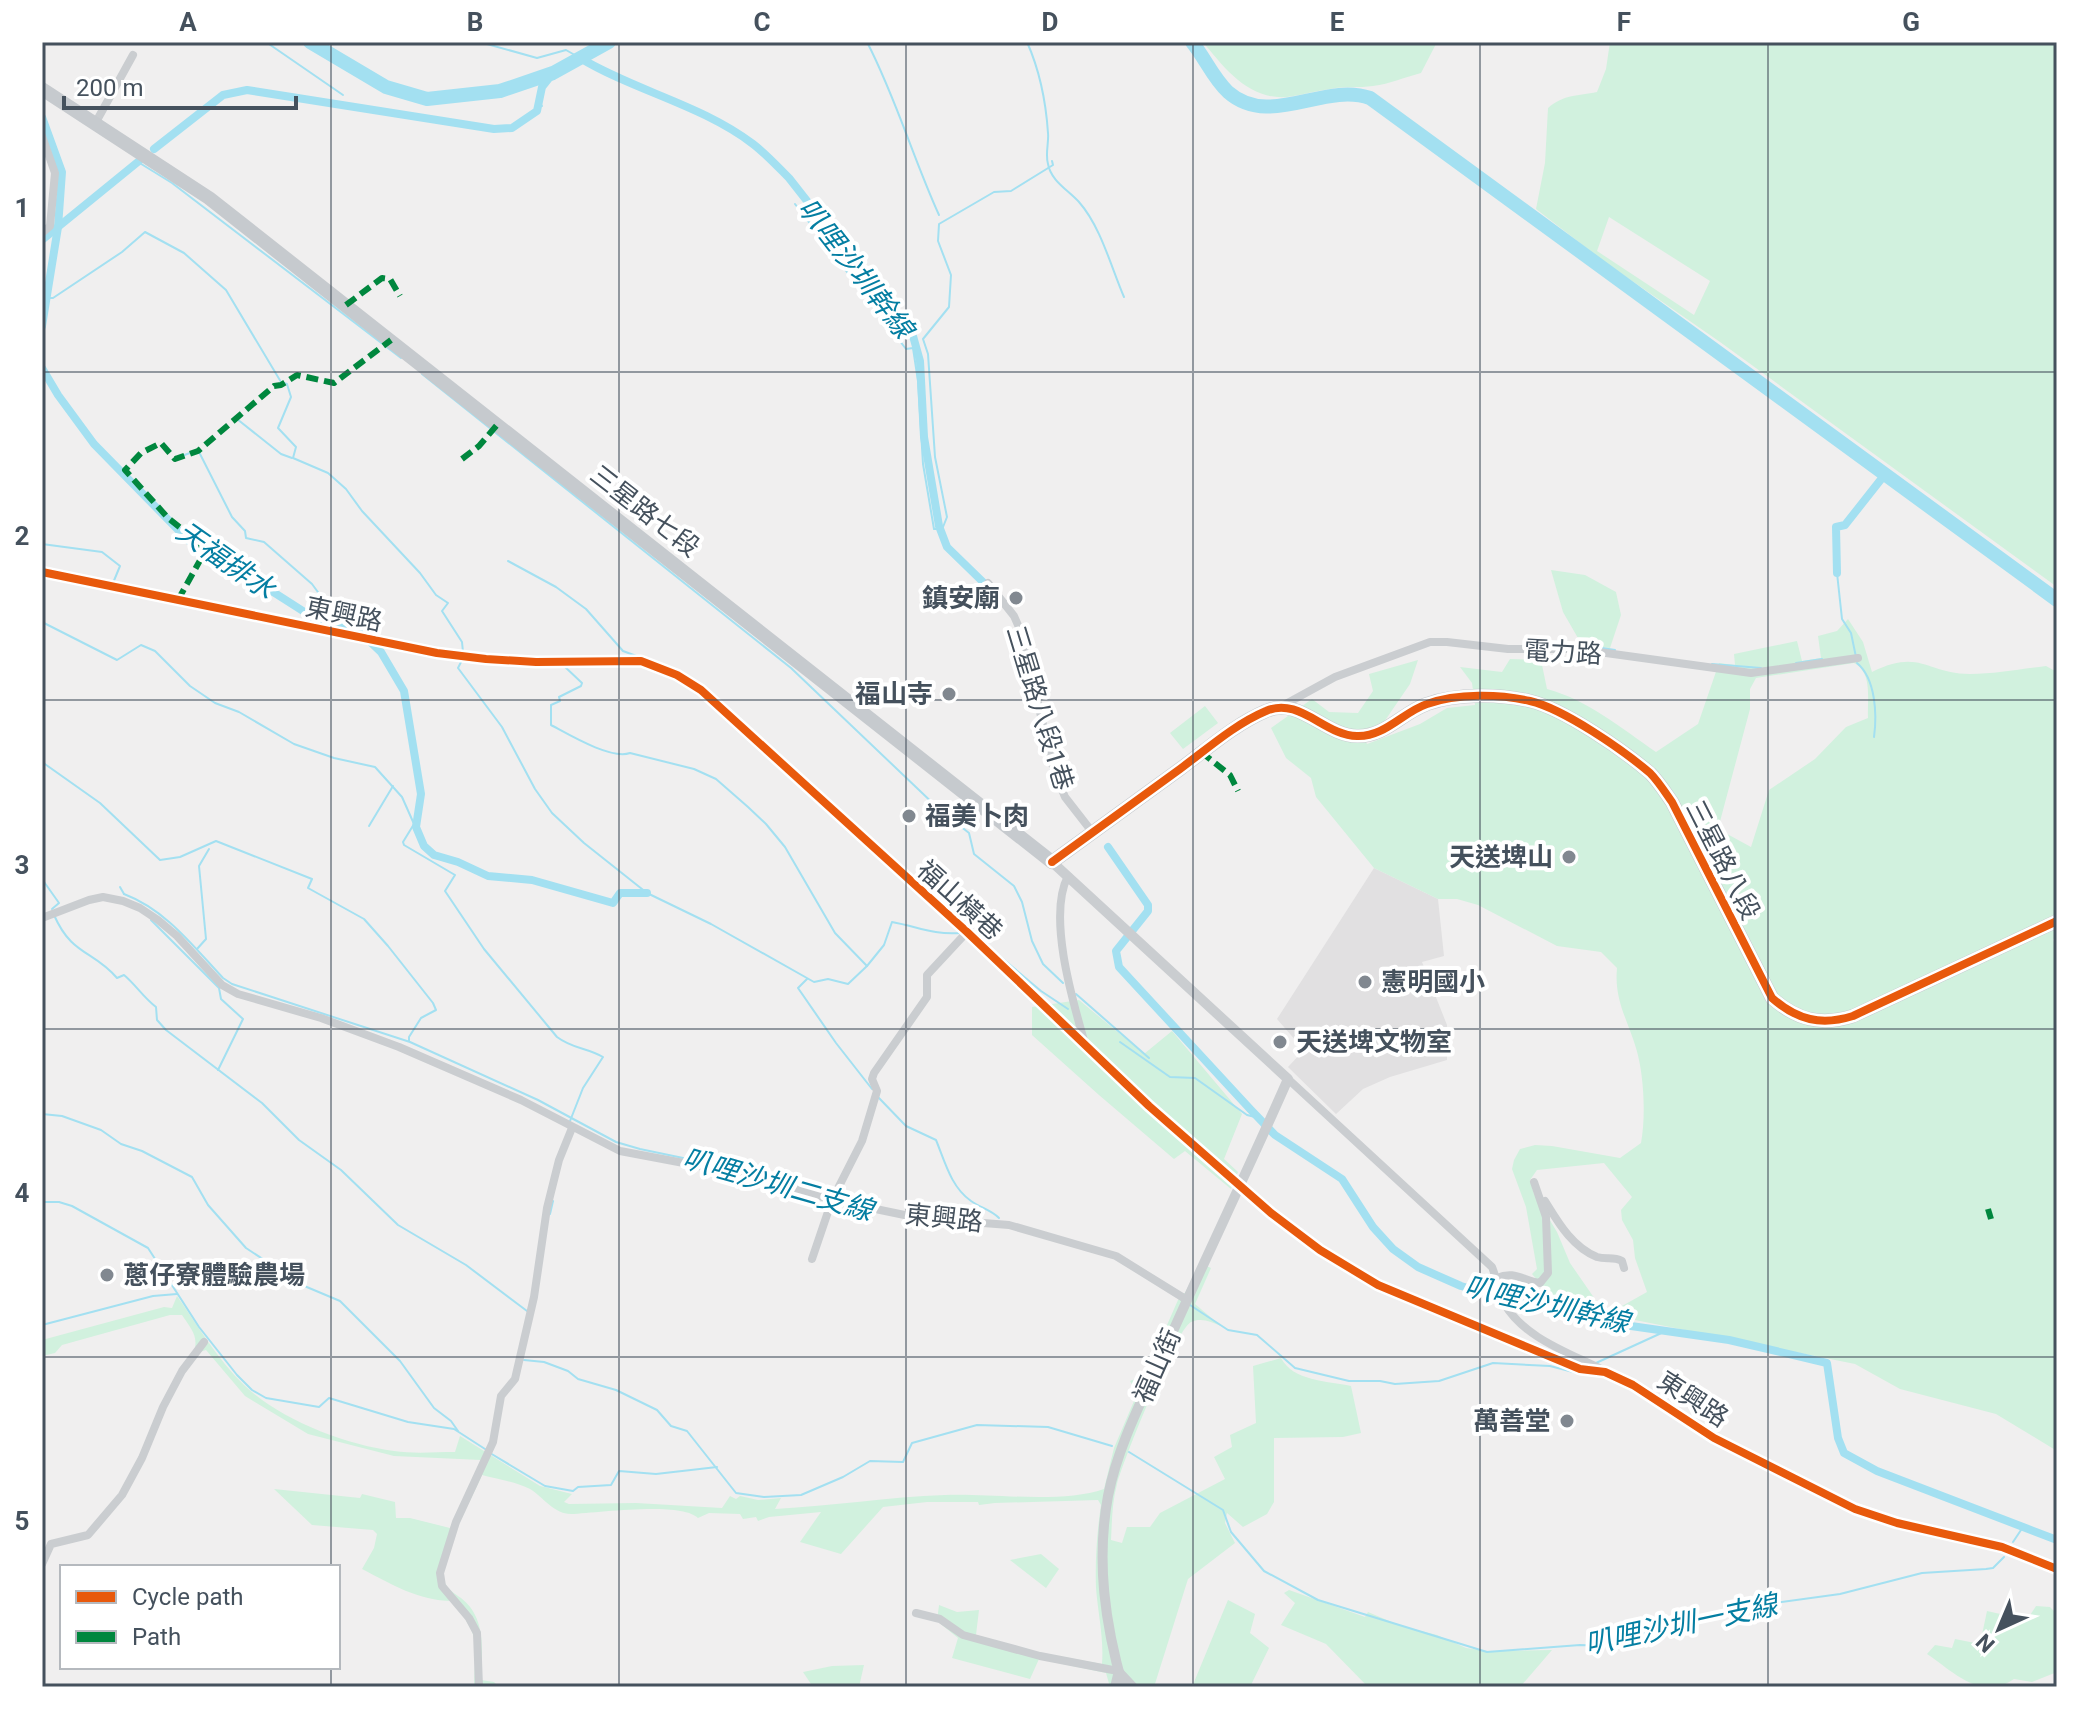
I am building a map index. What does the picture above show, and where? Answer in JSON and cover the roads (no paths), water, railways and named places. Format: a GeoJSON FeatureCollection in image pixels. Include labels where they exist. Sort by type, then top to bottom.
{"type":"FeatureCollection","features":[{"type":"Feature","properties":{"kind":"main road","name":"三星路七段"},"geometry":{"type":"LineString","coordinates":[[42,89],[209,198],[1052,862]]}},
{"type":"Feature","properties":{"kind":"main road","name":"三星路八段"},"geometry":{"type":"LineString","coordinates":[[1281,707],[1303,713],[1346,735],[1358,737],[1372,734],[1424,705],[1443,699],[1486,697],[1531,701],[1564,715],[1652,775],[1672,802],[1772,998],[1785,1010],[1815,1022],[1837,1021],[1853,1016],[2057,921]]}},
{"type":"Feature","properties":{"kind":"main road"},"geometry":{"type":"LineString","coordinates":[[1052,862],[1241,725],[1267,710],[1281,707]]}},
{"type":"Feature","properties":{"kind":"street"},"geometry":{"type":"LineString","coordinates":[[96,122],[133,55]]}},
{"type":"Feature","properties":{"kind":"street"},"geometry":{"type":"LineString","coordinates":[[42,136],[55,173],[53,214],[50,226],[42,233]]}},
{"type":"Feature","properties":{"kind":"street","name":"東興路"},"geometry":{"type":"LineString","coordinates":[[42,572],[365,639],[486,659],[641,661]]}},
{"type":"Feature","properties":{"kind":"street","name":"三星路八段1巷"},"geometry":{"type":"LineString","coordinates":[[988,583],[1014,616],[1021,632],[1054,771],[1065,797],[1093,833]]}},
{"type":"Feature","properties":{"kind":"street","name":"電力路"},"geometry":{"type":"LineString","coordinates":[[1281,707],[1335,677],[1430,642],[1508,649],[1577,649],[1751,673],[1858,658]]}},
{"type":"Feature","properties":{"kind":"street","name":"福山橫巷"},"geometry":{"type":"LineString","coordinates":[[641,661],[677,675],[701,690],[967,932],[1149,1106],[1241,1184]]}},
{"type":"Feature","properties":{"kind":"street"},"geometry":{"type":"LineString","coordinates":[[1052,862],[1492,1267],[1499,1292],[1512,1316],[1531,1332],[1605,1372]]}},
{"type":"Feature","properties":{"kind":"street"},"geometry":{"type":"LineString","coordinates":[[1068,876],[1060,890],[1059,907],[1068,988],[1086,1045]]}},
{"type":"Feature","properties":{"kind":"street","name":"東興路"},"geometry":{"type":"LineString","coordinates":[[42,918],[103,897],[123,901],[158,920],[230,990],[399,1047],[521,1100],[620,1151],[758,1177],[832,1200],[919,1218],[991,1222],[1039,1233],[1116,1256],[1187,1300]]}},
{"type":"Feature","properties":{"kind":"street"},"geometry":{"type":"LineString","coordinates":[[812,1259],[832,1200],[862,1141],[877,1091],[872,1079],[874,1073],[927,997],[927,975],[967,932]]}},
{"type":"Feature","properties":{"kind":"street"},"geometry":{"type":"LineString","coordinates":[[1057,1018],[1076,1013]]}},
{"type":"Feature","properties":{"kind":"street","name":"福山街"},"geometry":{"type":"LineString","coordinates":[[1123,1687],[1103,1594],[1103,1542],[1108,1495],[1130,1429],[1288,1079]]}},
{"type":"Feature","properties":{"kind":"street"},"geometry":{"type":"LineString","coordinates":[[479,1687],[477,1633],[469,1618],[442,1586],[440,1573],[456,1522],[493,1442],[501,1396],[515,1379],[534,1297],[547,1208],[559,1160],[572,1128]]}},
{"type":"Feature","properties":{"kind":"street"},"geometry":{"type":"LineString","coordinates":[[1534,1182],[1565,1232],[1584,1250],[1598,1257],[1615,1257],[1622,1261],[1624,1268]]}},
{"type":"Feature","properties":{"kind":"street","name":"東興路"},"geometry":{"type":"LineString","coordinates":[[1241,1184],[1271,1213],[1320,1250],[1378,1285],[1580,1369],[1605,1372],[1633,1385],[1714,1438],[1855,1509],[1897,1523],[2002,1547],[2057,1569]]}},
{"type":"Feature","properties":{"kind":"street"},"geometry":{"type":"LineString","coordinates":[[1497,1278],[1505,1274],[1519,1274],[1533,1282],[1545,1280],[1548,1273],[1546,1217],[1540,1194]]}},
{"type":"Feature","properties":{"kind":"street"},"geometry":{"type":"LineString","coordinates":[[42,1564],[51,1544],[88,1535],[122,1495],[182,1371],[204,1342]]}},
{"type":"Feature","properties":{"kind":"street"},"geometry":{"type":"LineString","coordinates":[[916,1613],[940,1619],[963,1635],[1040,1656],[1118,1671],[1134,1687]]}},
{"type":"Feature","properties":{"kind":"street","name":"福山街"},"geometry":{"type":"LineString","coordinates":[[1114,1687],[1118,1671]]}},
{"type":"Feature","properties":{"kind":"waterway"},"geometry":{"type":"LineString","coordinates":[[266,42],[343,95]]}},
{"type":"Feature","properties":{"kind":"waterway"},"geometry":{"type":"LineString","coordinates":[[310,42],[386,87],[427,99],[500,91],[553,73],[609,42]]}},
{"type":"Feature","properties":{"kind":"waterway"},"geometry":{"type":"LineString","coordinates":[[466,42],[487,44],[537,58],[566,50],[580,58]]}},
{"type":"Feature","properties":{"kind":"waterway"},"geometry":{"type":"LineString","coordinates":[[867,42],[939,215]]}},
{"type":"Feature","properties":{"kind":"waterway"},"geometry":{"type":"LineString","coordinates":[[1027,42],[1044,98],[1050,170],[1087,212],[1124,297]]}},
{"type":"Feature","properties":{"kind":"waterway"},"geometry":{"type":"LineString","coordinates":[[1192,42],[1228,92],[1244,102],[1279,106],[1334,96],[1370,98],[2057,600]]}},
{"type":"Feature","properties":{"kind":"waterway","name":"叭哩沙圳幹線"},"geometry":{"type":"LineString","coordinates":[[580,58],[712,119],[758,148],[789,178],[913,336],[920,361],[924,437],[939,526],[947,547],[984,583]]}},
{"type":"Feature","properties":{"kind":"waterway"},"geometry":{"type":"LineString","coordinates":[[154,149],[223,95],[247,90],[494,129],[512,128],[537,111],[542,87],[553,73]]}},
{"type":"Feature","properties":{"kind":"waterway","name":"天福排水"},"geometry":{"type":"LineString","coordinates":[[42,117],[62,172],[58,227],[42,326]]}},
{"type":"Feature","properties":{"kind":"waterway"},"geometry":{"type":"LineString","coordinates":[[42,240],[139,161]]}},
{"type":"Feature","properties":{"kind":"waterway"},"geometry":{"type":"LineString","coordinates":[[940,528],[947,517],[935,457],[928,354],[923,339],[949,307],[951,275],[938,241],[939,224],[994,192],[1011,191],[1053,165],[1052,161]]}},
{"type":"Feature","properties":{"kind":"waterway"},"geometry":{"type":"LineString","coordinates":[[138,162],[172,183],[401,358]]}},
{"type":"Feature","properties":{"kind":"waterway"},"geometry":{"type":"LineString","coordinates":[[795,204],[906,349],[913,348],[923,464],[936,529]]}},
{"type":"Feature","properties":{"kind":"waterway"},"geometry":{"type":"LineString","coordinates":[[47,298],[53,298],[122,252],[145,232],[184,253],[226,290],[281,382],[287,384],[291,397],[278,428],[296,447],[293,458],[328,473],[346,489],[436,595],[448,603],[442,611],[462,642],[463,652]]}},
{"type":"Feature","properties":{"kind":"waterway","name":"天福排水"},"geometry":{"type":"LineString","coordinates":[[42,368],[94,444],[189,541],[317,620],[348,625],[359,631],[381,652],[404,691],[421,794],[416,827],[424,846],[434,855],[488,876],[532,880],[613,903],[620,893],[647,893]]}},
{"type":"Feature","properties":{"kind":"waterway"},"geometry":{"type":"LineString","coordinates":[[422,374],[791,668],[940,810],[969,833],[974,854],[1014,886],[1043,964],[1063,983]]}},
{"type":"Feature","properties":{"kind":"waterway"},"geometry":{"type":"LineString","coordinates":[[237,419],[281,454],[292,458]]}},
{"type":"Feature","properties":{"kind":"waterway"},"geometry":{"type":"LineString","coordinates":[[179,457],[198,450],[232,517],[245,531],[246,538],[264,542],[312,584],[323,599],[336,606],[358,630]]}},
{"type":"Feature","properties":{"kind":"waterway"},"geometry":{"type":"LineString","coordinates":[[1837,573],[1836,527],[1845,525],[1886,473]]}},
{"type":"Feature","properties":{"kind":"waterway"},"geometry":{"type":"LineString","coordinates":[[42,544],[102,552],[120,566],[113,583]]}},
{"type":"Feature","properties":{"kind":"waterway"},"geometry":{"type":"LineString","coordinates":[[508,561],[556,587],[586,609],[623,651],[674,670]]}},
{"type":"Feature","properties":{"kind":"waterway"},"geometry":{"type":"LineString","coordinates":[[1837,573],[1842,619],[1851,633],[1856,657]]}},
{"type":"Feature","properties":{"kind":"waterway"},"geometry":{"type":"LineString","coordinates":[[42,622],[117,660],[141,645],[155,651],[190,686],[215,703],[239,712],[294,744],[334,758],[375,767],[402,797],[414,824],[404,845],[455,875],[445,891],[484,949],[557,1037],[603,1057],[583,1088],[570,1121]]}},
{"type":"Feature","properties":{"kind":"waterway"},"geometry":{"type":"LineString","coordinates":[[312,623],[368,635]]}},
{"type":"Feature","properties":{"kind":"waterway"},"geometry":{"type":"LineString","coordinates":[[1596,647],[1615,650]]}},
{"type":"Feature","properties":{"kind":"waterway"},"geometry":{"type":"LineString","coordinates":[[463,658],[458,668],[502,727],[535,789],[552,813],[647,893],[711,924],[814,982],[828,979],[848,984],[867,966]]}},
{"type":"Feature","properties":{"kind":"waterway"},"geometry":{"type":"LineString","coordinates":[[1796,663],[1822,659]]}},
{"type":"Feature","properties":{"kind":"waterway"},"geometry":{"type":"LineString","coordinates":[[1857,663],[1872,688],[1874,737]]}},
{"type":"Feature","properties":{"kind":"waterway"},"geometry":{"type":"LineString","coordinates":[[1712,664],[1761,668]]}},
{"type":"Feature","properties":{"kind":"waterway"},"geometry":{"type":"LineString","coordinates":[[564,666],[582,683],[551,705],[551,725],[601,750],[630,753],[694,769],[716,779],[766,824],[785,847],[835,933],[867,966],[884,945],[892,922],[934,932],[961,933]]}},
{"type":"Feature","properties":{"kind":"waterway","name":"叭哩沙圳二支線"},"geometry":{"type":"LineString","coordinates":[[42,762],[100,803],[160,860],[180,857],[216,841],[312,879],[308,888],[364,919],[433,1003],[436,1010],[421,1018],[409,1041]]}},
{"type":"Feature","properties":{"kind":"waterway"},"geometry":{"type":"LineString","coordinates":[[369,826],[393,786]]}},
{"type":"Feature","properties":{"kind":"waterway","name":"叭哩沙圳幹線"},"geometry":{"type":"LineString","coordinates":[[1108,847],[1148,905],[1148,911],[1116,951],[1119,967],[1275,1135],[1342,1179],[1373,1227],[1393,1249],[1418,1267],[1461,1286],[1527,1304],[1617,1324],[1729,1340],[1827,1363],[1838,1438],[1844,1453],[1877,1471],[2057,1540]]}},
{"type":"Feature","properties":{"kind":"waterway"},"geometry":{"type":"LineString","coordinates":[[197,949],[206,939],[199,866],[209,849]]}},
{"type":"Feature","properties":{"kind":"waterway"},"geometry":{"type":"LineString","coordinates":[[42,879],[59,903],[52,909]]}},
{"type":"Feature","properties":{"kind":"waterway"},"geometry":{"type":"LineString","coordinates":[[120,887],[124,894]]}},
{"type":"Feature","properties":{"kind":"waterway","name":"叭哩沙圳二支線"},"geometry":{"type":"LineString","coordinates":[[124,894],[166,919],[232,984],[410,1042],[538,1100],[616,1142],[750,1172]]}},
{"type":"Feature","properties":{"kind":"waterway"},"geometry":{"type":"LineString","coordinates":[[54,915],[76,946],[117,978],[124,975],[156,1007],[157,1020],[166,1030],[262,1103],[299,1140],[341,1170],[398,1225],[466,1265],[527,1311]]}},
{"type":"Feature","properties":{"kind":"waterway"},"geometry":{"type":"LineString","coordinates":[[151,920],[219,988],[221,999],[243,1019],[218,1070]]}},
{"type":"Feature","properties":{"kind":"waterway"},"geometry":{"type":"LineString","coordinates":[[984,943],[1041,991],[1068,1009]]}},
{"type":"Feature","properties":{"kind":"waterway"},"geometry":{"type":"LineString","coordinates":[[807,979],[798,988],[872,1089]]}},
{"type":"Feature","properties":{"kind":"waterway"},"geometry":{"type":"LineString","coordinates":[[1076,994],[1149,1058]]}},
{"type":"Feature","properties":{"kind":"waterway"},"geometry":{"type":"LineString","coordinates":[[1120,1042],[1170,1077],[1195,1078],[1247,1115],[1259,1118]]}},
{"type":"Feature","properties":{"kind":"waterway"},"geometry":{"type":"LineString","coordinates":[[878,1097],[906,1126],[936,1140],[958,1189],[999,1218]]}},
{"type":"Feature","properties":{"kind":"waterway"},"geometry":{"type":"LineString","coordinates":[[42,1114],[62,1116],[101,1130],[121,1144],[142,1151],[192,1177],[208,1205],[246,1248],[302,1285],[340,1301],[400,1361],[434,1408],[458,1431]]}},
{"type":"Feature","properties":{"kind":"waterway"},"geometry":{"type":"LineString","coordinates":[[550,1214],[553,1201]]}},
{"type":"Feature","properties":{"kind":"waterway","name":"叭哩沙圳一支線"},"geometry":{"type":"LineString","coordinates":[[42,1202],[72,1206],[148,1248],[199,1327],[237,1375],[252,1390],[266,1398],[319,1407],[329,1398],[408,1422],[454,1429],[485,1449]]}},
{"type":"Feature","properties":{"kind":"waterway"},"geometry":{"type":"LineString","coordinates":[[42,1325],[153,1296],[177,1294]]}},
{"type":"Feature","properties":{"kind":"waterway","name":"叭哩沙圳二支線"},"geometry":{"type":"LineString","coordinates":[[1190,1305],[1228,1330],[1257,1335],[1295,1368],[1349,1381],[1395,1384],[1439,1381],[1493,1363],[1550,1366],[1580,1372]]}},
{"type":"Feature","properties":{"kind":"waterway","name":"叭哩沙圳二支線"},"geometry":{"type":"LineString","coordinates":[[1596,1363],[1668,1330]]}},
{"type":"Feature","properties":{"kind":"waterway","name":"叭哩沙圳一支線"},"geometry":{"type":"LineString","coordinates":[[524,1360],[544,1362],[568,1371],[578,1379],[616,1390],[657,1410],[671,1426],[687,1431],[736,1493],[764,1497],[801,1495],[843,1477],[870,1461],[903,1462],[912,1443],[977,1425],[1048,1427],[1112,1446]]}},
{"type":"Feature","properties":{"kind":"waterway","name":"叭哩沙圳一支線"},"geometry":{"type":"LineString","coordinates":[[1129,1452],[1223,1510],[1231,1532],[1264,1571],[1318,1600],[1487,1652],[1607,1646],[1669,1624],[1730,1609],[1840,1594],[1922,1573],[1993,1568],[2004,1557]]}},
{"type":"Feature","properties":{"kind":"waterway","name":"叭哩沙圳一支線"},"geometry":{"type":"LineString","coordinates":[[490,1453],[545,1486],[573,1491],[578,1487],[611,1485],[619,1471],[656,1474],[717,1467]]}},
{"type":"Feature","properties":{"kind":"waterway","name":"叭哩沙圳一支線"},"geometry":{"type":"LineString","coordinates":[[2013,1542],[2023,1527]]}},
{"type":"Feature","properties":{"kind":"place","name":"鎮安廟"},"geometry":{"type":"Point","coordinates":[1016,598]}},
{"type":"Feature","properties":{"kind":"place","name":"福山寺"},"geometry":{"type":"Point","coordinates":[949,694]}},
{"type":"Feature","properties":{"kind":"place","name":"福美卜肉"},"geometry":{"type":"Point","coordinates":[909,816]}},
{"type":"Feature","properties":{"kind":"place","name":"天送埤山"},"geometry":{"type":"Point","coordinates":[1569,857]}},
{"type":"Feature","properties":{"kind":"place","name":"憲明國小"},"geometry":{"type":"Point","coordinates":[1365,982]}},
{"type":"Feature","properties":{"kind":"place","name":"天送埤文物室"},"geometry":{"type":"Point","coordinates":[1280,1042]}},
{"type":"Feature","properties":{"kind":"place","name":"蔥仔寮體驗農場"},"geometry":{"type":"Point","coordinates":[107,1275]}},
{"type":"Feature","properties":{"kind":"place","name":"萬善堂"},"geometry":{"type":"Point","coordinates":[1567,1421]}}]}
